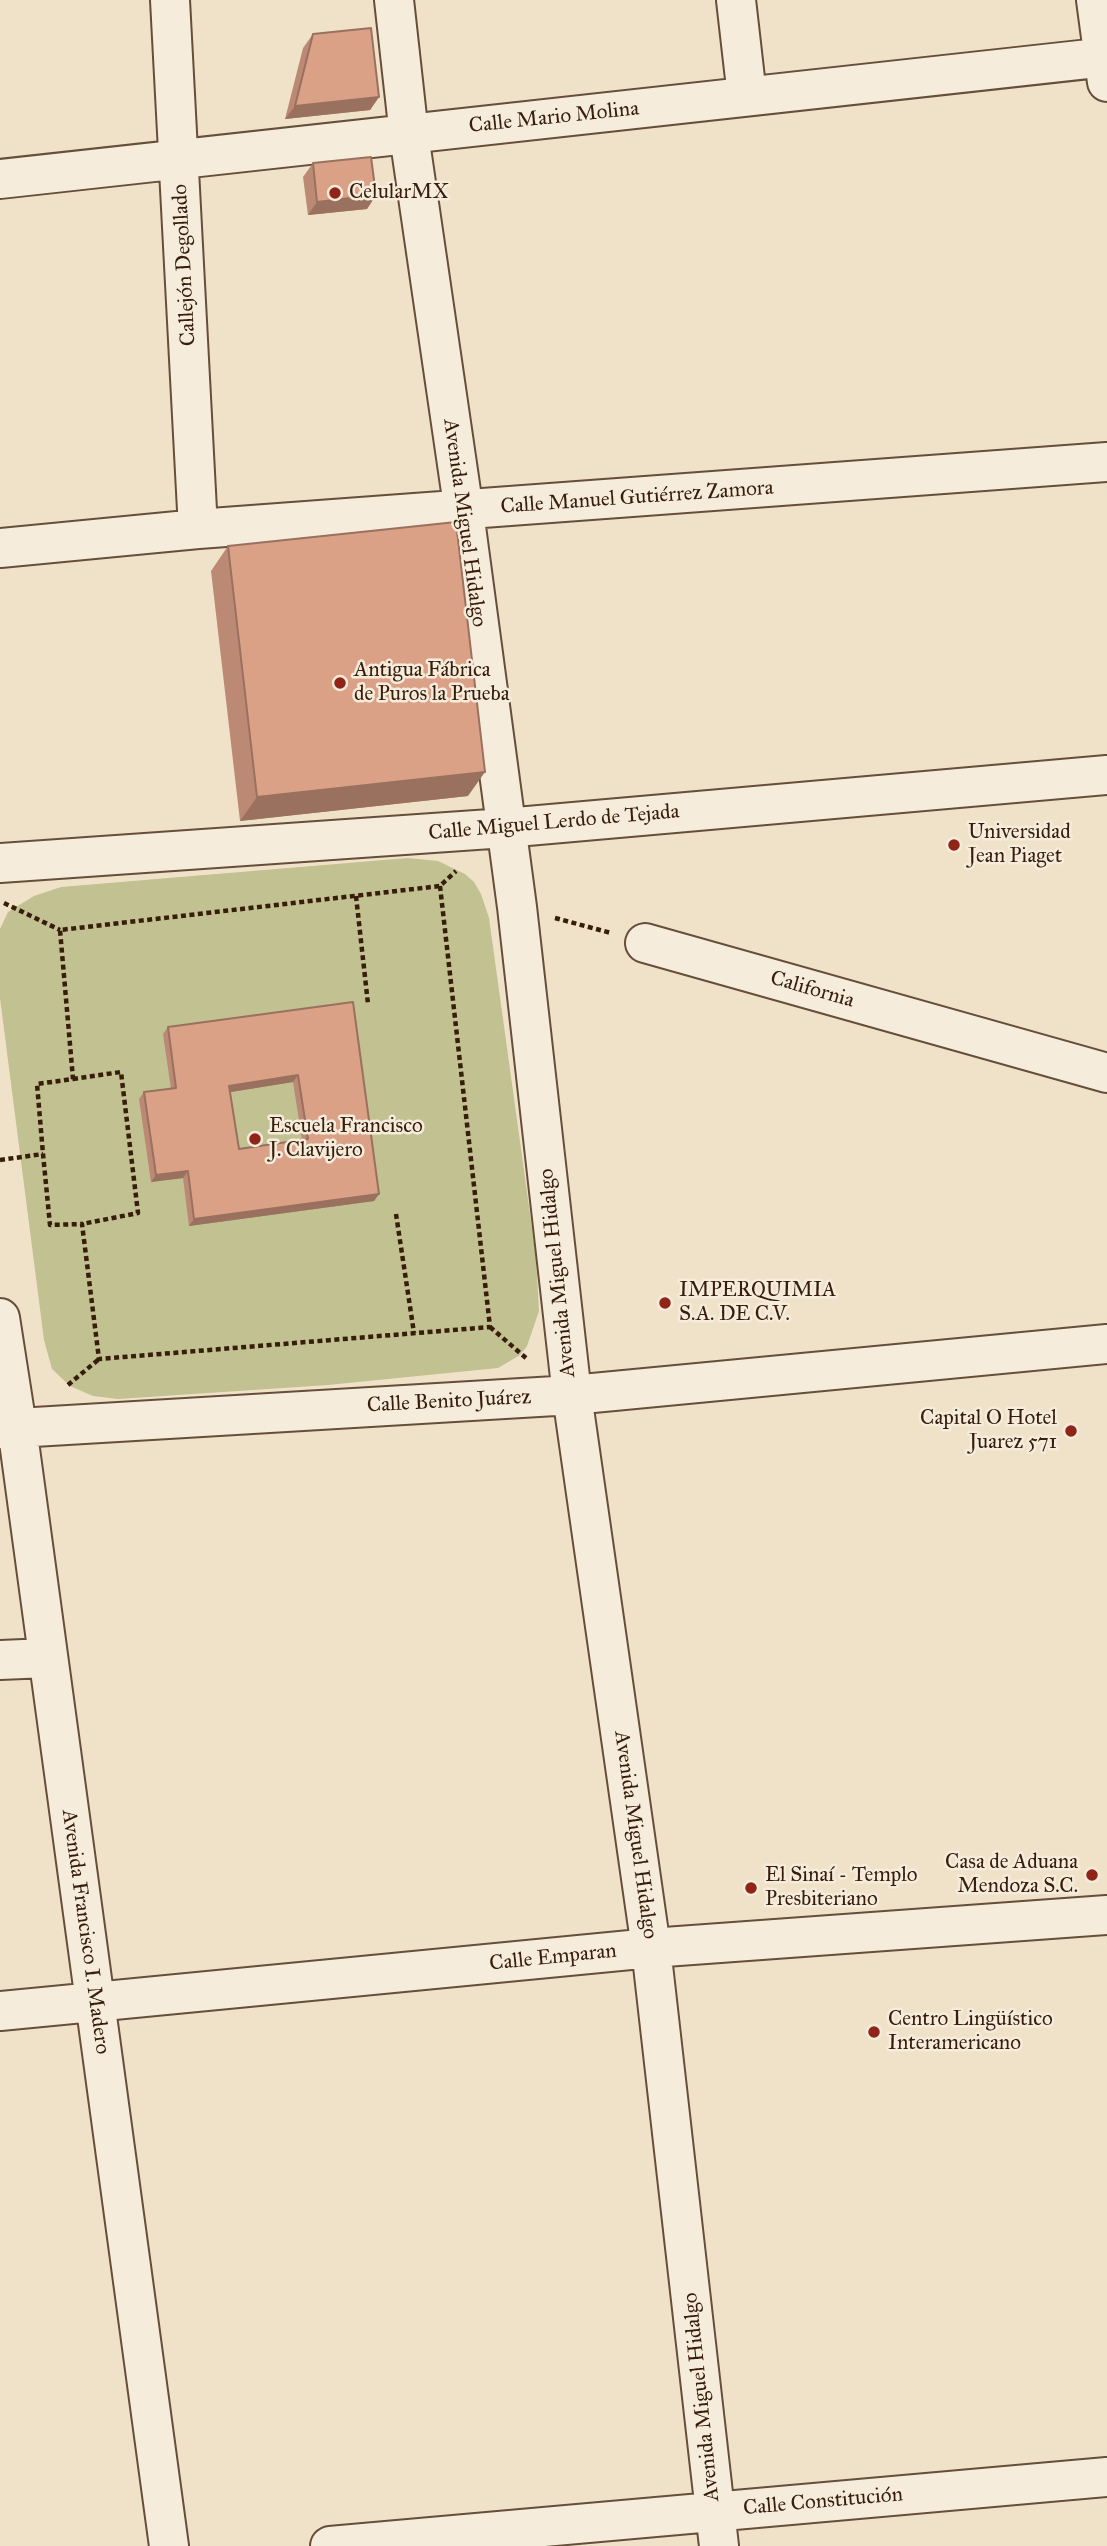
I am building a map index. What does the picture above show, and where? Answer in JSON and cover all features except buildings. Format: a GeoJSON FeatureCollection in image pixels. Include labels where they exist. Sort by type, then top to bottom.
{"type":"FeatureCollection","features":[{"type":"Feature","properties":{"kind":"street","name":"Callejón Degollado"},"geometry":{"type":"LineString","coordinates":[[170,0],[198,529]]}},
{"type":"Feature","properties":{"kind":"street","name":"Avenida Miguel Hidalgo"},"geometry":{"type":"LineString","coordinates":[[394,0],[408,135],[464,512],[517,907],[572,1395],[651,1948],[717,2529]]}},
{"type":"Feature","properties":{"kind":"street"},"geometry":{"type":"LineString","coordinates":[[736,0],[747,96]]}},
{"type":"Feature","properties":{"kind":"street"},"geometry":{"type":"LineString","coordinates":[[1096,0],[1106,65]]}},
{"type":"Feature","properties":{"kind":"street","name":"Calle Mario Molina"},"geometry":{"type":"LineString","coordinates":[[0,178],[747,96],[1106,65]]}},
{"type":"Feature","properties":{"kind":"street","name":"Calle Manuel Gutiérrez Zamora"},"geometry":{"type":"LineString","coordinates":[[0,548],[198,529],[464,512],[1107,463]]}},
{"type":"Feature","properties":{"kind":"street","name":"Calle Miguel Lerdo de Tejada"},"geometry":{"type":"LineString","coordinates":[[0,863],[505,828],[1107,775]]}},
{"type":"Feature","properties":{"kind":"street","name":"California"},"geometry":{"type":"LineString","coordinates":[[645,943],[1107,1073]]}},
{"type":"Feature","properties":{"kind":"street","name":"Avenida Francisco I. Madero"},"geometry":{"type":"LineString","coordinates":[[0,1318],[8,1428],[47,1658],[169,2546]]}},
{"type":"Feature","properties":{"kind":"street","name":"Calle Benito Juárez"},"geometry":{"type":"LineString","coordinates":[[8,1428],[572,1395],[1107,1344]]}},
{"type":"Feature","properties":{"kind":"street"},"geometry":{"type":"LineString","coordinates":[[0,1660],[47,1658]]}},
{"type":"Feature","properties":{"kind":"street","name":"Calle Emparan"},"geometry":{"type":"LineString","coordinates":[[0,2011],[651,1948],[1107,1915]]}},
{"type":"Feature","properties":{"kind":"street","name":"Calle Constitución"},"geometry":{"type":"LineString","coordinates":[[330,2546],[717,2529],[1107,2477]]}},
{"type":"Feature","properties":{"kind":"path"},"geometry":{"type":"LineString","coordinates":[[0,901],[60,930],[440,886],[489,1327],[99,1359],[82,1224]]}},
{"type":"Feature","properties":{"kind":"path"},"geometry":{"type":"LineString","coordinates":[[356,896],[369,1004]]}},
{"type":"Feature","properties":{"kind":"path"},"geometry":{"type":"LineString","coordinates":[[517,907],[645,943]]}},
{"type":"Feature","properties":{"kind":"path"},"geometry":{"type":"LineString","coordinates":[[60,930],[73,1079]]}},
{"type":"Feature","properties":{"kind":"path"},"geometry":{"type":"LineString","coordinates":[[121,1072],[138,1213],[82,1224],[50,1224],[37,1084],[73,1079],[121,1072]]}},
{"type":"Feature","properties":{"kind":"path"},"geometry":{"type":"LineString","coordinates":[[0,1160],[43,1154]]}},
{"type":"Feature","properties":{"kind":"path"},"geometry":{"type":"LineString","coordinates":[[396,1214],[414,1333]]}},
{"type":"Feature","properties":{"kind":"green space"},"geometry":{"type":"Polygon","coordinates":[[[408,858],[438,861],[465,874],[481,894],[489,918],[536,1257],[539,1311],[527,1346],[520,1355],[498,1368],[328,1385],[118,1399],[93,1396],[70,1386],[52,1369],[44,1340],[0,998],[0,929],[8,912],[34,896],[61,887],[408,858]]]}},
{"type":"Feature","properties":{"kind":"place","name":"CelularMX"},"geometry":{"type":"Point","coordinates":[335,193]}},
{"type":"Feature","properties":{"kind":"place","name":"Antigua Fábrica de Puros la Prueba"},"geometry":{"type":"Point","coordinates":[340,683]}},
{"type":"Feature","properties":{"kind":"place","name":"Universidad Jean Piaget"},"geometry":{"type":"Point","coordinates":[954,845]}},
{"type":"Feature","properties":{"kind":"place","name":"Escuela Francisco J. Clavijero"},"geometry":{"type":"Point","coordinates":[255,1139]}},
{"type":"Feature","properties":{"kind":"place","name":"IMPERQUIMIA S.A. DE C.V."},"geometry":{"type":"Point","coordinates":[665,1303]}},
{"type":"Feature","properties":{"kind":"place","name":"Capital O Hotel Juarez 571"},"geometry":{"type":"Point","coordinates":[1071,1431]}},
{"type":"Feature","properties":{"kind":"place","name":"Casa de Aduana Mendoza S.C."},"geometry":{"type":"Point","coordinates":[1092,1875]}},
{"type":"Feature","properties":{"kind":"place","name":"El Sinaí - Templo Presbiteriano"},"geometry":{"type":"Point","coordinates":[751,1888]}},
{"type":"Feature","properties":{"kind":"place","name":"Centro Lingüístico Interamericano"},"geometry":{"type":"Point","coordinates":[874,2032]}}]}
